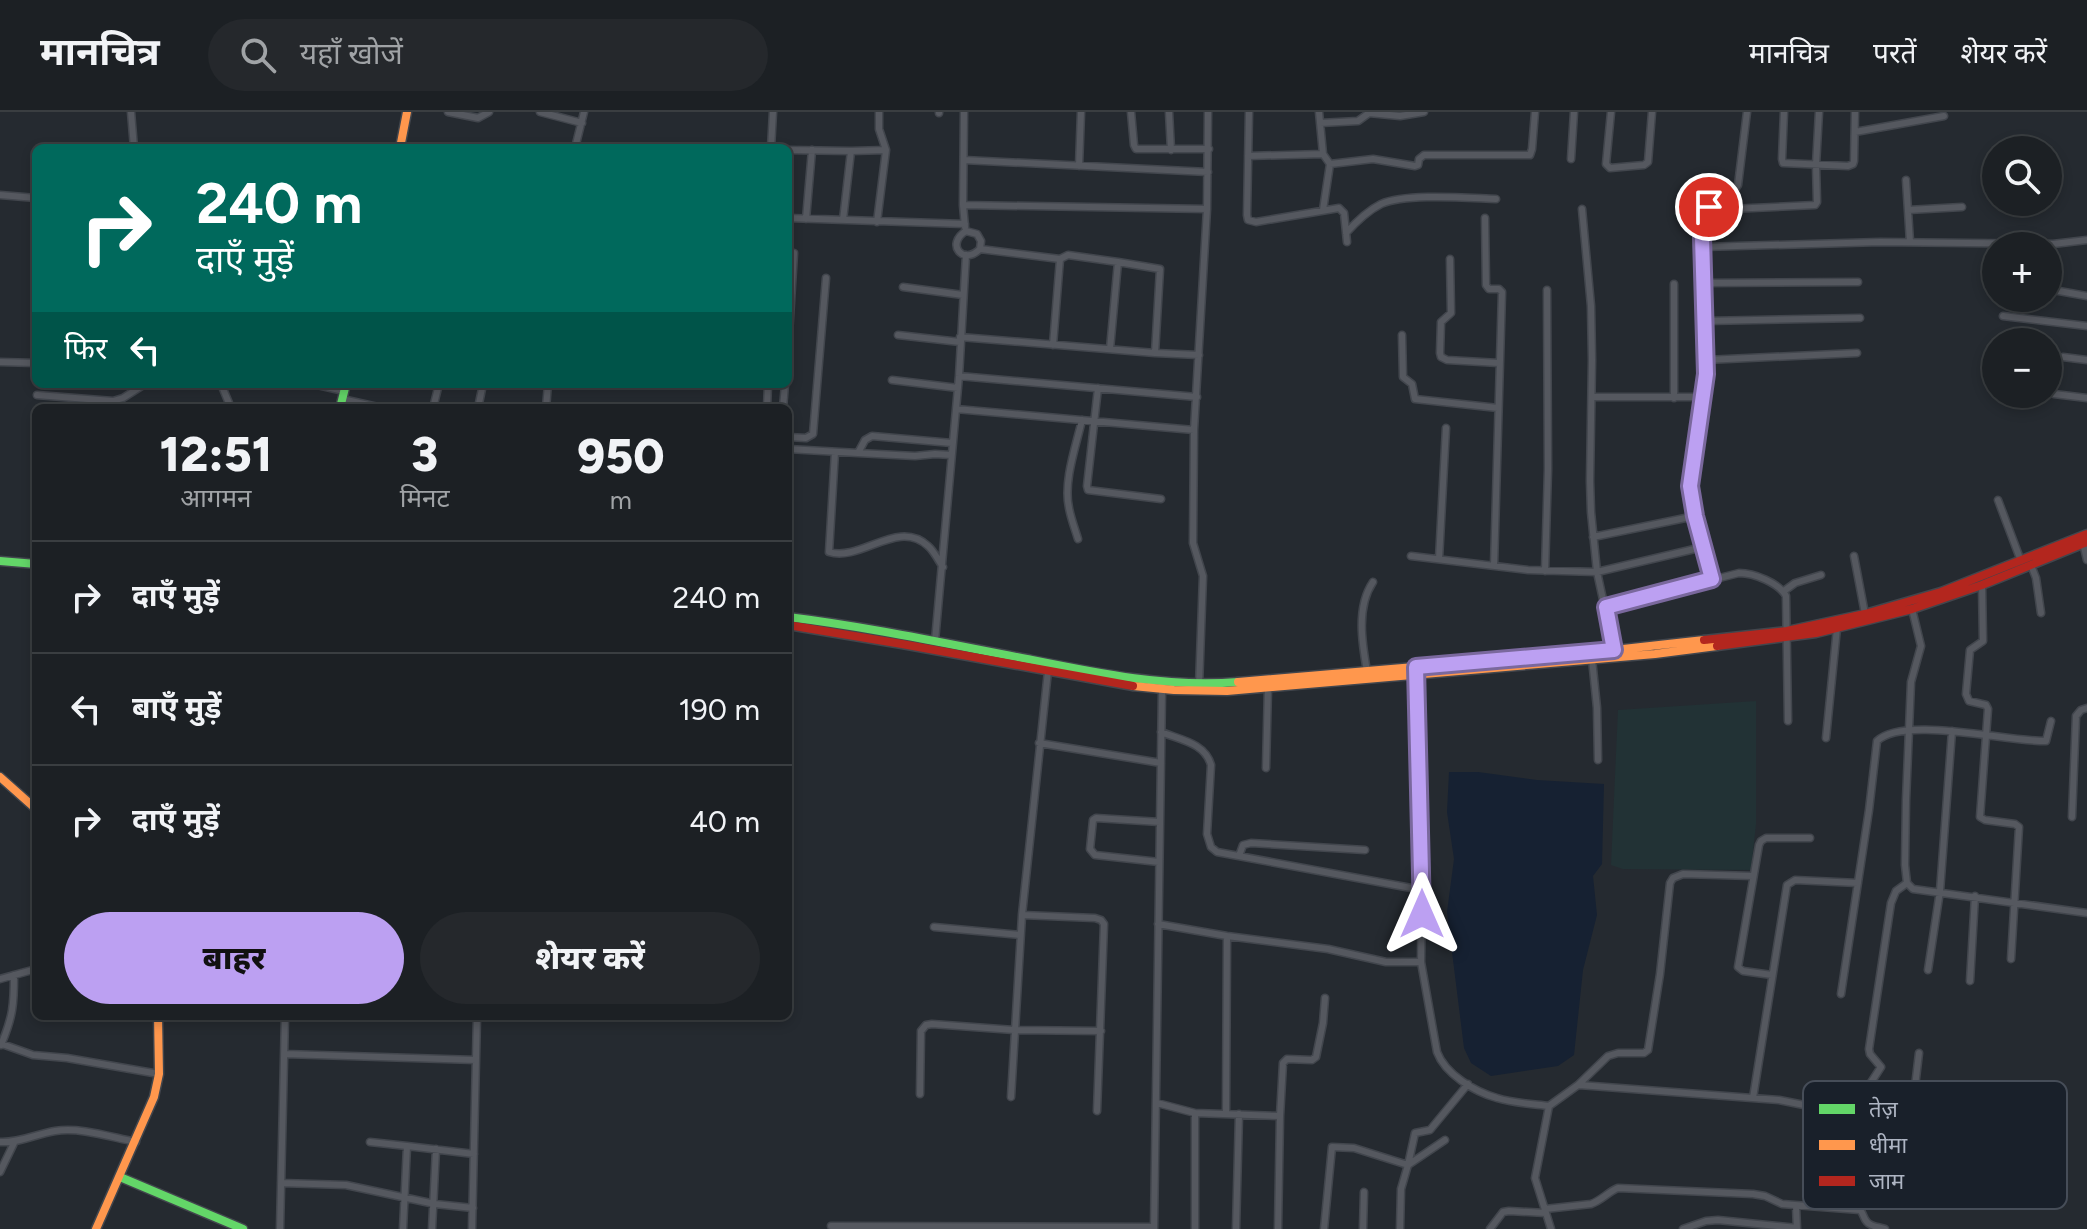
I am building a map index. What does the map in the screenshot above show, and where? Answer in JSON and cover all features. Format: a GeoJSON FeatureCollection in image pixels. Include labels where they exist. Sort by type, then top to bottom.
{"type":"FeatureCollection","features":[{"type":"Feature","properties":{"kind":"main road"},"geometry":{"type":"LineString","coordinates":[[401,144],[407,112]]}},
{"type":"Feature","properties":{"kind":"main road"},"geometry":{"type":"LineString","coordinates":[[792,618],[851,625],[1067,667],[1200,688],[1367,671],[1655,654],[1787,634],[1941,592],[2086,540]]}},
{"type":"Feature","properties":{"kind":"main road"},"geometry":{"type":"LineString","coordinates":[[792,626],[1162,690],[1268,687],[1837,628],[1912,609],[1982,585],[2086,540]]}},
{"type":"Feature","properties":{"kind":"main road"},"geometry":{"type":"LineString","coordinates":[[0,561],[32,564]]}},
{"type":"Feature","properties":{"kind":"main road"},"geometry":{"type":"LineString","coordinates":[[0,777],[32,805]]}},
{"type":"Feature","properties":{"kind":"main road"},"geometry":{"type":"LineString","coordinates":[[96,1229],[154,1097],[159,1074],[158,1020]]}},
{"type":"Feature","properties":{"kind":"main road"},"geometry":{"type":"LineString","coordinates":[[120,1177],[243,1229]]}},
{"type":"Feature","properties":{"kind":"street"},"geometry":{"type":"LineString","coordinates":[[131,112],[134,144]]}},
{"type":"Feature","properties":{"kind":"street"},"geometry":{"type":"LineString","coordinates":[[448,112],[478,118],[489,112]]}},
{"type":"Feature","properties":{"kind":"street"},"geometry":{"type":"LineString","coordinates":[[540,112],[582,123]]}},
{"type":"Feature","properties":{"kind":"street"},"geometry":{"type":"LineString","coordinates":[[576,144],[584,112]]}},
{"type":"Feature","properties":{"kind":"street"},"geometry":{"type":"LineString","coordinates":[[771,144],[773,112]]}},
{"type":"Feature","properties":{"kind":"street"},"geometry":{"type":"LineString","coordinates":[[877,222],[886,150],[879,129],[879,112]]}},
{"type":"Feature","properties":{"kind":"street"},"geometry":{"type":"LineString","coordinates":[[792,218],[965,227],[977,234],[981,241],[980,249],[974,255],[959,251],[956,243],[965,227],[964,112]]}},
{"type":"Feature","properties":{"kind":"street"},"geometry":{"type":"LineString","coordinates":[[1079,166],[1081,112]]}},
{"type":"Feature","properties":{"kind":"street"},"geometry":{"type":"LineString","coordinates":[[1131,112],[1136,149],[1209,149]]}},
{"type":"Feature","properties":{"kind":"street"},"geometry":{"type":"LineString","coordinates":[[1169,112],[1171,150]]}},
{"type":"Feature","properties":{"kind":"street"},"geometry":{"type":"LineString","coordinates":[[1200,688],[1203,576],[1193,543],[1194,430],[1207,209],[1208,112]]}},
{"type":"Feature","properties":{"kind":"street"},"geometry":{"type":"LineString","coordinates":[[1249,112],[1247,215],[1250,221],[1342,209],[1347,242]]}},
{"type":"Feature","properties":{"kind":"street"},"geometry":{"type":"LineString","coordinates":[[1319,112],[1323,154],[1330,164],[1323,210]]}},
{"type":"Feature","properties":{"kind":"street"},"geometry":{"type":"LineString","coordinates":[[1320,123],[1358,121],[1369,113],[1400,116],[1424,112]]}},
{"type":"Feature","properties":{"kind":"street"},"geometry":{"type":"LineString","coordinates":[[1330,164],[1373,159],[1417,166],[1424,155],[1530,155],[1535,112]]}},
{"type":"Feature","properties":{"kind":"street"},"geometry":{"type":"LineString","coordinates":[[1571,159],[1574,112]]}},
{"type":"Feature","properties":{"kind":"street"},"geometry":{"type":"LineString","coordinates":[[1611,112],[1606,164],[1610,168],[1648,162],[1652,112]]}},
{"type":"Feature","properties":{"kind":"street"},"geometry":{"type":"LineString","coordinates":[[1712,579],[1690,486],[1706,360],[1702,237],[1708,210],[1716,194],[1738,185],[1747,112]]}},
{"type":"Feature","properties":{"kind":"street"},"geometry":{"type":"LineString","coordinates":[[1784,112],[1783,163],[1848,166],[1853,164],[1855,112]]}},
{"type":"Feature","properties":{"kind":"street"},"geometry":{"type":"LineString","coordinates":[[1708,210],[1815,205],[1819,112]]}},
{"type":"Feature","properties":{"kind":"street"},"geometry":{"type":"LineString","coordinates":[[1855,132],[1944,116]]}},
{"type":"Feature","properties":{"kind":"street"},"geometry":{"type":"LineString","coordinates":[[792,150],[886,150]]}},
{"type":"Feature","properties":{"kind":"street"},"geometry":{"type":"LineString","coordinates":[[806,219],[812,150]]}},
{"type":"Feature","properties":{"kind":"street"},"geometry":{"type":"LineString","coordinates":[[843,220],[851,151]]}},
{"type":"Feature","properties":{"kind":"street"},"geometry":{"type":"LineString","coordinates":[[1248,156],[1323,154]]}},
{"type":"Feature","properties":{"kind":"street"},"geometry":{"type":"LineString","coordinates":[[964,160],[1208,172]]}},
{"type":"Feature","properties":{"kind":"street"},"geometry":{"type":"LineString","coordinates":[[1906,180],[1910,242]]}},
{"type":"Feature","properties":{"kind":"street"},"geometry":{"type":"LineString","coordinates":[[0,195],[32,198]]}},
{"type":"Feature","properties":{"kind":"street"},"geometry":{"type":"LineString","coordinates":[[1346,233],[1371,209],[1383,203],[1449,197],[1496,199]]}},
{"type":"Feature","properties":{"kind":"street"},"geometry":{"type":"LineString","coordinates":[[963,205],[1207,209]]}},
{"type":"Feature","properties":{"kind":"street"},"geometry":{"type":"LineString","coordinates":[[1908,210],[1962,207]]}},
{"type":"Feature","properties":{"kind":"street"},"geometry":{"type":"LineString","coordinates":[[1582,209],[1591,306],[1590,481],[1593,537],[1597,572],[1614,650]]}},
{"type":"Feature","properties":{"kind":"street"},"geometry":{"type":"LineString","coordinates":[[1485,218],[1486,285],[1489,289],[1502,292],[1494,566]]}},
{"type":"Feature","properties":{"kind":"street"},"geometry":{"type":"LineString","coordinates":[[1703,247],[1910,242],[2053,244],[2087,240]]}},
{"type":"Feature","properties":{"kind":"street"},"geometry":{"type":"LineString","coordinates":[[980,249],[1060,259],[1068,255],[1160,269],[1155,353]]}},
{"type":"Feature","properties":{"kind":"street"},"geometry":{"type":"LineString","coordinates":[[792,282],[794,253]]}},
{"type":"Feature","properties":{"kind":"street"},"geometry":{"type":"LineString","coordinates":[[935,641],[959,376],[966,255]]}},
{"type":"Feature","properties":{"kind":"street"},"geometry":{"type":"LineString","coordinates":[[1053,345],[1060,259]]}},
{"type":"Feature","properties":{"kind":"street"},"geometry":{"type":"LineString","coordinates":[[1450,259],[1451,315],[1441,322],[1441,357],[1499,363]]}},
{"type":"Feature","properties":{"kind":"street"},"geometry":{"type":"LineString","coordinates":[[1110,349],[1118,262]]}},
{"type":"Feature","properties":{"kind":"street"},"geometry":{"type":"LineString","coordinates":[[792,437],[806,438],[813,434],[826,278]]}},
{"type":"Feature","properties":{"kind":"street"},"geometry":{"type":"LineString","coordinates":[[1703,283],[1858,282]]}},
{"type":"Feature","properties":{"kind":"street"},"geometry":{"type":"LineString","coordinates":[[1674,284],[1674,398]]}},
{"type":"Feature","properties":{"kind":"street"},"geometry":{"type":"LineString","coordinates":[[903,287],[963,295]]}},
{"type":"Feature","properties":{"kind":"street"},"geometry":{"type":"LineString","coordinates":[[1545,571],[1547,290]]}},
{"type":"Feature","properties":{"kind":"street"},"geometry":{"type":"LineString","coordinates":[[2062,292],[2087,296]]}},
{"type":"Feature","properties":{"kind":"street"},"geometry":{"type":"LineString","coordinates":[[2003,316],[2087,326]]}},
{"type":"Feature","properties":{"kind":"street"},"geometry":{"type":"LineString","coordinates":[[1705,321],[1860,318]]}},
{"type":"Feature","properties":{"kind":"street"},"geometry":{"type":"LineString","coordinates":[[898,335],[1199,355]]}},
{"type":"Feature","properties":{"kind":"street"},"geometry":{"type":"LineString","coordinates":[[1402,335],[1403,377],[1412,384],[1415,399],[1498,408]]}},
{"type":"Feature","properties":{"kind":"street"},"geometry":{"type":"LineString","coordinates":[[1706,360],[1857,353]]}},
{"type":"Feature","properties":{"kind":"street"},"geometry":{"type":"LineString","coordinates":[[2063,357],[2087,360]]}},
{"type":"Feature","properties":{"kind":"street"},"geometry":{"type":"LineString","coordinates":[[0,362],[32,363]]}},
{"type":"Feature","properties":{"kind":"street"},"geometry":{"type":"LineString","coordinates":[[959,376],[1197,397]]}},
{"type":"Feature","properties":{"kind":"street"},"geometry":{"type":"LineString","coordinates":[[892,380],[958,388]]}},
{"type":"Feature","properties":{"kind":"street"},"geometry":{"type":"LineString","coordinates":[[37,395],[113,401],[139,388]]}},
{"type":"Feature","properties":{"kind":"street"},"geometry":{"type":"LineString","coordinates":[[323,388],[369,404]]}},
{"type":"Feature","properties":{"kind":"street"},"geometry":{"type":"LineString","coordinates":[[1098,388],[1088,490],[1161,499]]}},
{"type":"Feature","properties":{"kind":"street"},"geometry":{"type":"LineString","coordinates":[[2062,395],[2087,398]]}},
{"type":"Feature","properties":{"kind":"street"},"geometry":{"type":"LineString","coordinates":[[1592,397],[1702,397]]}},
{"type":"Feature","properties":{"kind":"street"},"geometry":{"type":"LineString","coordinates":[[956,409],[1194,430]]}},
{"type":"Feature","properties":{"kind":"street"},"geometry":{"type":"LineString","coordinates":[[1078,539],[1067,495],[1082,420]]}},
{"type":"Feature","properties":{"kind":"street"},"geometry":{"type":"LineString","coordinates":[[1439,559],[1446,428]]}},
{"type":"Feature","properties":{"kind":"street"},"geometry":{"type":"LineString","coordinates":[[858,453],[865,440],[872,436],[952,443]]}},
{"type":"Feature","properties":{"kind":"street"},"geometry":{"type":"LineString","coordinates":[[792,450],[951,455]]}},
{"type":"Feature","properties":{"kind":"street"},"geometry":{"type":"LineString","coordinates":[[835,452],[829,552],[848,554],[879,541],[915,539],[929,547],[943,567]]}},
{"type":"Feature","properties":{"kind":"street"},"geometry":{"type":"LineString","coordinates":[[1998,500],[2021,561]]}},
{"type":"Feature","properties":{"kind":"street"},"geometry":{"type":"LineString","coordinates":[[1593,537],[1695,516]]}},
{"type":"Feature","properties":{"kind":"street"},"geometry":{"type":"LineString","coordinates":[[2086,540],[2087,560]]}},
{"type":"Feature","properties":{"kind":"street"},"geometry":{"type":"LineString","coordinates":[[1411,556],[1545,571],[1597,572],[1703,547]]}},
{"type":"Feature","properties":{"kind":"street"},"geometry":{"type":"LineString","coordinates":[[1854,556],[1865,614]]}},
{"type":"Feature","properties":{"kind":"street"},"geometry":{"type":"LineString","coordinates":[[2031,565],[2041,613]]}},
{"type":"Feature","properties":{"kind":"street"},"geometry":{"type":"LineString","coordinates":[[1606,607],[1745,573],[1784,591]]}},
{"type":"Feature","properties":{"kind":"street"},"geometry":{"type":"LineString","coordinates":[[1784,591],[1795,583],[1821,575]]}},
{"type":"Feature","properties":{"kind":"street"},"geometry":{"type":"LineString","coordinates":[[1367,671],[1362,625],[1367,591],[1373,582]]}},
{"type":"Feature","properties":{"kind":"street"},"geometry":{"type":"LineString","coordinates":[[1982,585],[1983,641],[1970,650],[1966,694],[1969,701],[1981,703],[1988,709],[1980,817],[2019,827],[2011,959]]}},
{"type":"Feature","properties":{"kind":"street"},"geometry":{"type":"LineString","coordinates":[[1784,591],[1788,721]]}},
{"type":"Feature","properties":{"kind":"street"},"geometry":{"type":"LineString","coordinates":[[1912,609],[1921,646],[1911,682],[1906,800],[1907,883],[1913,889],[2087,913]]}},
{"type":"Feature","properties":{"kind":"street"},"geometry":{"type":"LineString","coordinates":[[1826,738],[1837,628]]}},
{"type":"Feature","properties":{"kind":"street"},"geometry":{"type":"LineString","coordinates":[[1592,659],[1598,760]]}},
{"type":"Feature","properties":{"kind":"street"},"geometry":{"type":"LineString","coordinates":[[1416,670],[1421,962],[1437,1052],[1441,1062],[1468,1084],[1497,1098],[1549,1106]]}},
{"type":"Feature","properties":{"kind":"street"},"geometry":{"type":"LineString","coordinates":[[1011,1097],[1020,935],[1048,671]]}},
{"type":"Feature","properties":{"kind":"street"},"geometry":{"type":"LineString","coordinates":[[1266,768],[1268,687]]}},
{"type":"Feature","properties":{"kind":"street"},"geometry":{"type":"LineString","coordinates":[[831,1226],[1154,1228],[1162,690]]}},
{"type":"Feature","properties":{"kind":"street"},"geometry":{"type":"LineString","coordinates":[[2072,817],[2076,716],[2087,708]]}},
{"type":"Feature","properties":{"kind":"street"},"geometry":{"type":"LineString","coordinates":[[1841,994],[1877,741],[1887,733],[1952,731],[2046,741],[2051,721]]}},
{"type":"Feature","properties":{"kind":"street"},"geometry":{"type":"LineString","coordinates":[[1928,970],[1940,891],[1952,731]]}},
{"type":"Feature","properties":{"kind":"street"},"geometry":{"type":"LineString","coordinates":[[1161,732],[1205,751],[1211,765],[1207,834],[1211,847],[1217,852],[1422,890]]}},
{"type":"Feature","properties":{"kind":"street"},"geometry":{"type":"LineString","coordinates":[[1039,743],[1161,763]]}},
{"type":"Feature","properties":{"kind":"street"},"geometry":{"type":"LineString","coordinates":[[1159,862],[1095,855],[1090,849],[1093,820],[1096,818],[1160,822]]}},
{"type":"Feature","properties":{"kind":"street"},"geometry":{"type":"LineString","coordinates":[[1772,975],[1743,971],[1738,967],[1759,845],[1763,839],[1810,838]]}},
{"type":"Feature","properties":{"kind":"street"},"geometry":{"type":"LineString","coordinates":[[1239,856],[1243,845],[1251,843],[1365,850]]}},
{"type":"Feature","properties":{"kind":"street"},"geometry":{"type":"LineString","coordinates":[[1551,1229],[1535,1178],[1549,1106],[1578,1085],[1608,1056],[1618,1053],[1642,1054],[1648,1050],[1670,883],[1673,878],[1683,874],[1753,876]]}},
{"type":"Feature","properties":{"kind":"street"},"geometry":{"type":"LineString","coordinates":[[1753,1098],[1787,885],[1795,880],[1858,883]]}},
{"type":"Feature","properties":{"kind":"street"},"geometry":{"type":"LineString","coordinates":[[1872,1081],[1881,1067],[1869,1049],[1891,903],[1896,891],[1907,883]]}},
{"type":"Feature","properties":{"kind":"street"},"geometry":{"type":"LineString","coordinates":[[1970,981],[1975,896]]}},
{"type":"Feature","properties":{"kind":"street"},"geometry":{"type":"LineString","coordinates":[[1022,915],[1095,918],[1104,924],[1097,1111]]}},
{"type":"Feature","properties":{"kind":"street"},"geometry":{"type":"LineString","coordinates":[[1158,924],[1328,949],[1386,962],[1421,962]]}},
{"type":"Feature","properties":{"kind":"street"},"geometry":{"type":"LineString","coordinates":[[934,927],[1020,935]]}},
{"type":"Feature","properties":{"kind":"street"},"geometry":{"type":"LineString","coordinates":[[1226,1114],[1227,936]]}},
{"type":"Feature","properties":{"kind":"street"},"geometry":{"type":"LineString","coordinates":[[0,979],[32,970]]}},
{"type":"Feature","properties":{"kind":"street"},"geometry":{"type":"LineString","coordinates":[[14,975],[14,1006],[1,1046],[33,1055],[159,1074]]}},
{"type":"Feature","properties":{"kind":"street"},"geometry":{"type":"LineString","coordinates":[[1278,1229],[1283,1063],[1287,1059],[1312,1060],[1316,1057],[1325,998]]}},
{"type":"Feature","properties":{"kind":"street"},"geometry":{"type":"LineString","coordinates":[[280,1229],[285,1020]]}},
{"type":"Feature","properties":{"kind":"street"},"geometry":{"type":"LineString","coordinates":[[472,1229],[477,1020]]}},
{"type":"Feature","properties":{"kind":"street"},"geometry":{"type":"LineString","coordinates":[[920,1094],[921,1031],[926,1025],[1101,1031]]}},
{"type":"Feature","properties":{"kind":"street"},"geometry":{"type":"LineString","coordinates":[[1915,1081],[1919,1053]]}},
{"type":"Feature","properties":{"kind":"street"},"geometry":{"type":"LineString","coordinates":[[285,1054],[476,1060]]}},
{"type":"Feature","properties":{"kind":"street"},"geometry":{"type":"LineString","coordinates":[[1400,1229],[1401,1189],[1415,1133],[1430,1130],[1468,1084]]}},
{"type":"Feature","properties":{"kind":"street"},"geometry":{"type":"LineString","coordinates":[[1578,1085],[1779,1100],[1803,1105]]}},
{"type":"Feature","properties":{"kind":"street"},"geometry":{"type":"LineString","coordinates":[[1157,1103],[1195,1113],[1280,1116]]}},
{"type":"Feature","properties":{"kind":"street"},"geometry":{"type":"LineString","coordinates":[[1195,1113],[1195,1229]]}},
{"type":"Feature","properties":{"kind":"street"},"geometry":{"type":"LineString","coordinates":[[1236,1229],[1239,1114]]}},
{"type":"Feature","properties":{"kind":"street"},"geometry":{"type":"LineString","coordinates":[[0,1142],[14,1143],[66,1130],[136,1142]]}},
{"type":"Feature","properties":{"kind":"street"},"geometry":{"type":"LineString","coordinates":[[1408,1165],[1445,1140]]}},
{"type":"Feature","properties":{"kind":"street"},"geometry":{"type":"LineString","coordinates":[[370,1142],[474,1154]]}},
{"type":"Feature","properties":{"kind":"street"},"geometry":{"type":"LineString","coordinates":[[0,1172],[14,1143]]}},
{"type":"Feature","properties":{"kind":"street"},"geometry":{"type":"LineString","coordinates":[[403,1229],[407,1146]]}},
{"type":"Feature","properties":{"kind":"street"},"geometry":{"type":"LineString","coordinates":[[1324,1229],[1332,1147],[1354,1148],[1408,1165]]}},
{"type":"Feature","properties":{"kind":"street"},"geometry":{"type":"LineString","coordinates":[[432,1229],[436,1149]]}},
{"type":"Feature","properties":{"kind":"street"},"geometry":{"type":"LineString","coordinates":[[281,1183],[346,1185],[435,1204],[473,1208]]}},
{"type":"Feature","properties":{"kind":"street"},"geometry":{"type":"LineString","coordinates":[[1490,1229],[1503,1212],[1546,1211],[1591,1204],[1611,1190],[1632,1188],[1753,1194],[1782,1204],[1803,1206]]}},
{"type":"Feature","properties":{"kind":"street"},"geometry":{"type":"LineString","coordinates":[[1363,1229],[1364,1192]]}},
{"type":"Feature","properties":{"kind":"street"},"geometry":{"type":"LineString","coordinates":[[1683,1229],[1718,1220],[1797,1228],[1796,1206]]}},
{"type":"Feature","properties":{"kind":"street"},"geometry":{"type":"LineString","coordinates":[[1844,1209],[1860,1210],[1868,1224],[1885,1229]]}},
{"type":"Feature","properties":{"kind":"shaded area"},"geometry":{"type":"Polygon","coordinates":[[[1756,701],[1756,824],[1751,870],[1623,869],[1611,865],[1618,710],[1756,701]]]}},
{"type":"Feature","properties":{"kind":"water"},"geometry":{"type":"Polygon","coordinates":[[[1449,772],[1604,784],[1602,864],[1593,876],[1597,915],[1583,970],[1574,1055],[1558,1066],[1491,1076],[1471,1063],[1464,1048],[1447,912],[1454,859],[1447,812],[1449,772]]]}},
{"type":"Feature","properties":{"kind":"traffic: fast"},"geometry":{"type":"LineString","coordinates":[[341,404],[345,388]]}},
{"type":"Feature","properties":{"kind":"traffic: fast"},"geometry":{"type":"LineString","coordinates":[[0,561],[32,564]]}},
{"type":"Feature","properties":{"kind":"traffic: fast"},"geometry":{"type":"LineString","coordinates":[[792,618],[1132,678],[1185,683],[1238,682]]}},
{"type":"Feature","properties":{"kind":"traffic: fast"},"geometry":{"type":"LineString","coordinates":[[120,1177],[243,1229]]}},
{"type":"Feature","properties":{"kind":"traffic: slow"},"geometry":{"type":"LineString","coordinates":[[401,144],[407,112]]}},
{"type":"Feature","properties":{"kind":"traffic: slow"},"geometry":{"type":"LineString","coordinates":[[1238,682],[1704,640]]}},
{"type":"Feature","properties":{"kind":"traffic: slow"},"geometry":{"type":"LineString","coordinates":[[1133,686],[1227,691],[1717,646]]}},
{"type":"Feature","properties":{"kind":"traffic: slow"},"geometry":{"type":"LineString","coordinates":[[0,777],[32,805]]}},
{"type":"Feature","properties":{"kind":"traffic: slow"},"geometry":{"type":"LineString","coordinates":[[96,1229],[154,1097],[159,1074],[158,1020]]}},
{"type":"Feature","properties":{"kind":"traffic: jam"},"geometry":{"type":"LineString","coordinates":[[1704,640],[1787,631],[1865,614],[1941,592],[2087,534]]}},
{"type":"Feature","properties":{"kind":"traffic: jam"},"geometry":{"type":"LineString","coordinates":[[1717,646],[1816,633],[1912,609],[1982,585],[2087,542]]}},
{"type":"Feature","properties":{"kind":"traffic: jam"},"geometry":{"type":"LineString","coordinates":[[792,626],[1133,686]]}},
{"type":"Feature","properties":{"kind":"route"},"geometry":{"type":"LineString","coordinates":[[1422,914],[1416,667],[1614,650],[1606,607],[1712,579],[1690,486],[1706,374],[1702,237],[1709,207]]}}]}
